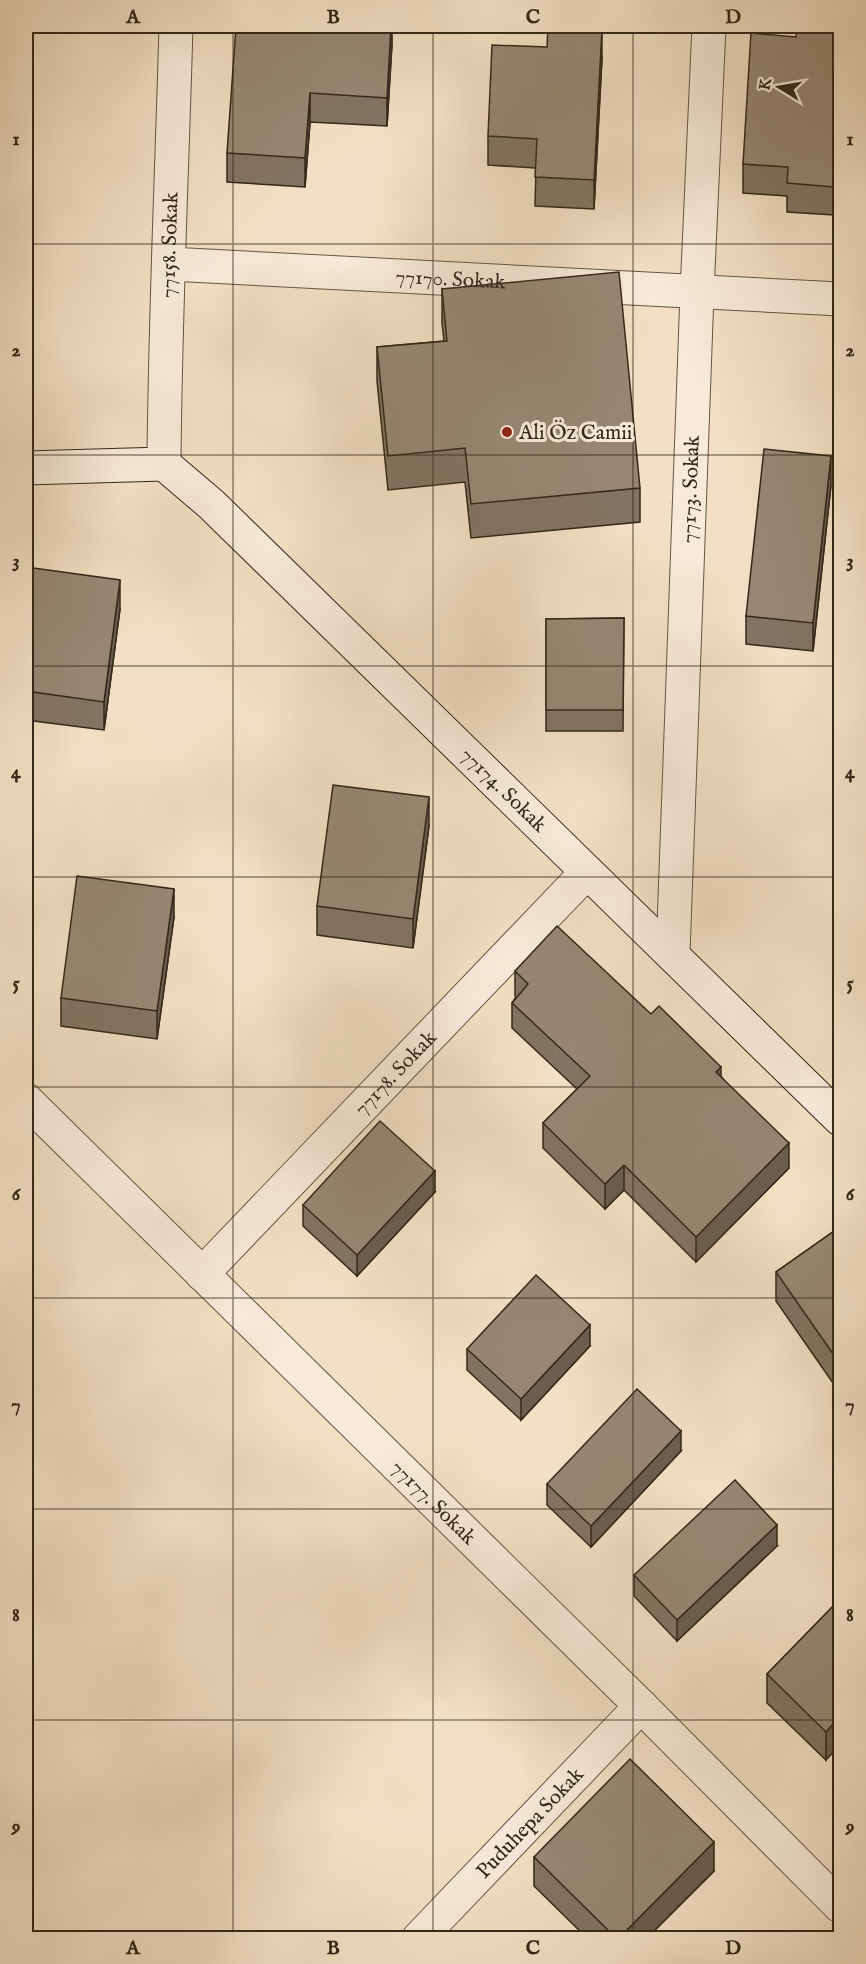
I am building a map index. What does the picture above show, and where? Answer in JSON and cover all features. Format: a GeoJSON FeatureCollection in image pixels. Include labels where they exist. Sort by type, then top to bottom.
{"type":"FeatureCollection","features":[{"type":"Feature","properties":{"kind":"street","name":"77158. Sokak"},"geometry":{"type":"LineString","coordinates":[[164,464],[165,320],[169,264],[176,26]]}},
{"type":"Feature","properties":{"kind":"street","name":"77173. Sokak"},"geometry":{"type":"LineString","coordinates":[[674,954],[697,293],[709,26]]}},
{"type":"Feature","properties":{"kind":"street","name":"77170. Sokak"},"geometry":{"type":"LineString","coordinates":[[169,264],[840,299]]}},
{"type":"Feature","properties":{"kind":"street"},"geometry":{"type":"LineString","coordinates":[[26,468],[164,464]]}},
{"type":"Feature","properties":{"kind":"street","name":"77174. Sokak"},"geometry":{"type":"LineString","coordinates":[[164,464],[212,504],[840,1119]]}},
{"type":"Feature","properties":{"kind":"street","name":"77178. Sokak"},"geometry":{"type":"LineString","coordinates":[[202,1274],[587,872]]}},
{"type":"Feature","properties":{"kind":"street","name":"77177. Sokak"},"geometry":{"type":"LineString","coordinates":[[26,1100],[641,1706],[840,1906]]}},
{"type":"Feature","properties":{"kind":"street","name":"Puduhepa Sokak"},"geometry":{"type":"LineString","coordinates":[[419,1938],[641,1706]]}},
{"type":"Feature","properties":{"kind":"building"},"geometry":{"type":"Polygon","coordinates":[[[236,26],[391,26],[387,98],[310,93],[305,158],[227,153],[236,26]]]}},
{"type":"Feature","properties":{"kind":"building"},"geometry":{"type":"Polygon","coordinates":[[[797,26],[840,26],[840,94],[834,187],[787,183],[788,167],[743,164],[751,33],[796,37],[797,26]]]}},
{"type":"Feature","properties":{"kind":"building"},"geometry":{"type":"Polygon","coordinates":[[[548,27],[602,29],[594,180],[535,177],[537,139],[488,136],[492,45],[547,47],[548,27]]]}},
{"type":"Feature","properties":{"kind":"building"},"geometry":{"type":"Polygon","coordinates":[[[26,223],[32,329],[26,329],[26,223]]]}},
{"type":"Feature","properties":{"kind":"building","name":"Ali Öz Camii"},"geometry":{"type":"Polygon","coordinates":[[[619,272],[640,488],[471,504],[465,448],[388,456],[377,347],[447,341],[442,289],[619,272]]]}},
{"type":"Feature","properties":{"kind":"building"},"geometry":{"type":"Polygon","coordinates":[[[764,449],[831,456],[813,623],[746,616],[764,449]]]}},
{"type":"Feature","properties":{"kind":"building"},"geometry":{"type":"Polygon","coordinates":[[[26,567],[120,580],[104,702],[26,691],[26,567]]]}},
{"type":"Feature","properties":{"kind":"building"},"geometry":{"type":"Polygon","coordinates":[[[624,618],[623,710],[546,710],[546,619],[624,618]]]}},
{"type":"Feature","properties":{"kind":"building"},"geometry":{"type":"Polygon","coordinates":[[[333,785],[429,797],[413,919],[317,906],[333,785]]]}},
{"type":"Feature","properties":{"kind":"building"},"geometry":{"type":"Polygon","coordinates":[[[77,876],[174,889],[157,1011],[61,998],[77,876]]]}},
{"type":"Feature","properties":{"kind":"building"},"geometry":{"type":"Polygon","coordinates":[[[557,926],[651,1014],[659,1006],[721,1067],[716,1072],[789,1143],[696,1237],[624,1165],[605,1184],[543,1123],[590,1076],[512,1003],[528,984],[515,971],[557,926]]]}},
{"type":"Feature","properties":{"kind":"building"},"geometry":{"type":"Polygon","coordinates":[[[380,1121],[435,1171],[357,1255],[303,1205],[380,1121]]]}},
{"type":"Feature","properties":{"kind":"building"},"geometry":{"type":"Polygon","coordinates":[[[840,1227],[840,1364],[776,1272],[840,1227]]]}},
{"type":"Feature","properties":{"kind":"building"},"geometry":{"type":"Polygon","coordinates":[[[536,1275],[590,1325],[521,1399],[467,1349],[536,1275]]]}},
{"type":"Feature","properties":{"kind":"building"},"geometry":{"type":"Polygon","coordinates":[[[637,1389],[681,1431],[591,1526],[547,1484],[637,1389]]]}},
{"type":"Feature","properties":{"kind":"building"},"geometry":{"type":"Polygon","coordinates":[[[735,1480],[777,1525],[677,1620],[634,1575],[735,1480]]]}},
{"type":"Feature","properties":{"kind":"building"},"geometry":{"type":"Polygon","coordinates":[[[840,1599],[840,1716],[826,1732],[767,1674],[840,1599]]]}},
{"type":"Feature","properties":{"kind":"building"},"geometry":{"type":"Polygon","coordinates":[[[630,1759],[714,1842],[619,1938],[616,1938],[534,1857],[630,1759]]]}},
{"type":"Feature","properties":{"kind":"place","name":"Ali Öz Camii"},"geometry":{"type":"Point","coordinates":[507,432]}}]}
